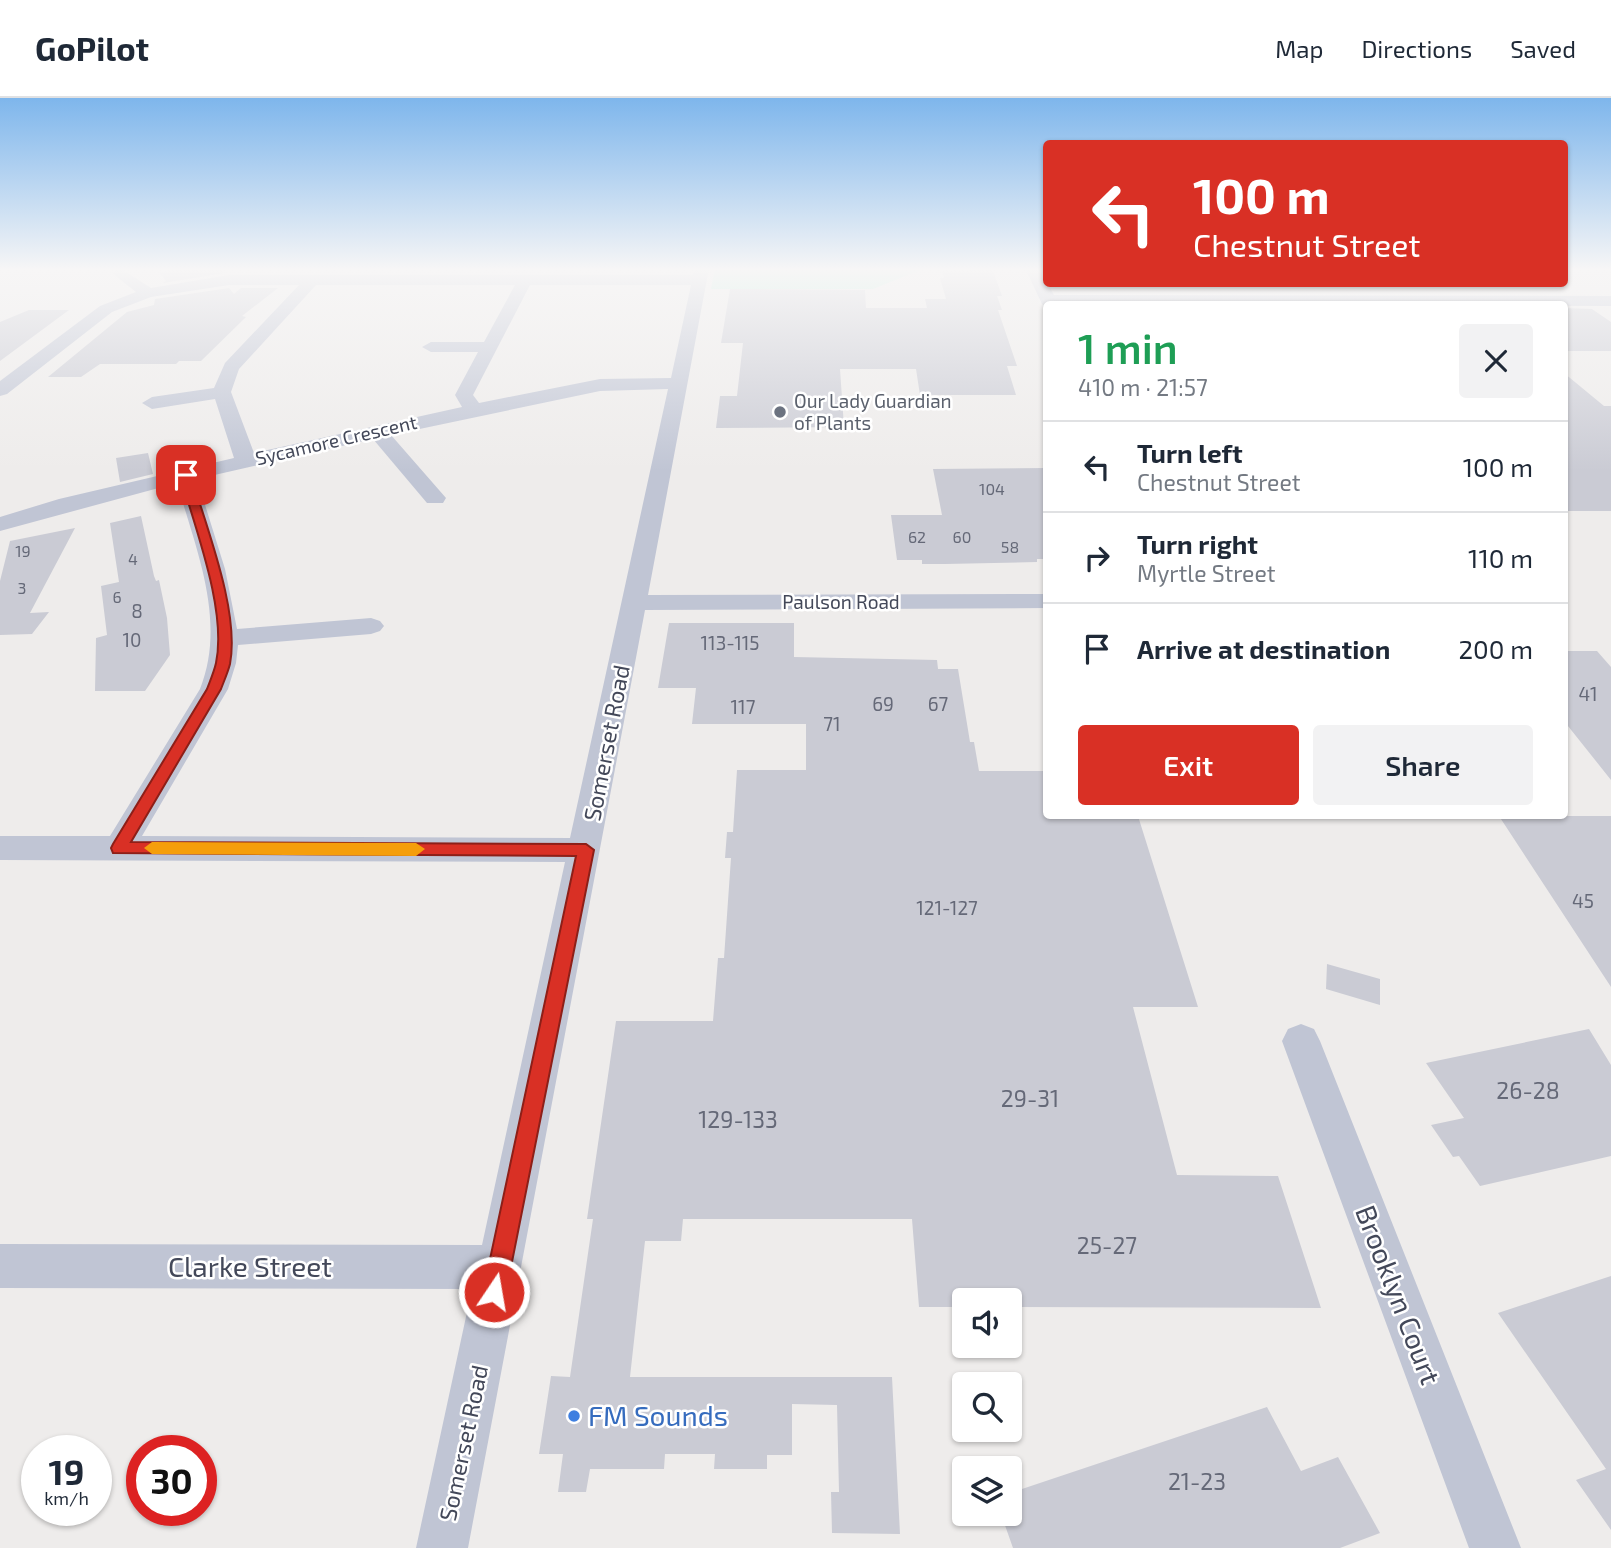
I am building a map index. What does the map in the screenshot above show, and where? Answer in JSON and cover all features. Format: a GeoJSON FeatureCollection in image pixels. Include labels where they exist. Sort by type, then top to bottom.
{"type":"FeatureCollection","features":[{"type":"Feature","properties":{"kind":"street"},"geometry":{"type":"LineString","coordinates":[[0,390],[71,336]]}},
{"type":"Feature","properties":{"kind":"street"},"geometry":{"type":"LineString","coordinates":[[246,461],[222,392],[231,367],[260,336]]}},
{"type":"Feature","properties":{"kind":"street"},"geometry":{"type":"LineString","coordinates":[[474,410],[464,395],[495,336]]}},
{"type":"Feature","properties":{"kind":"street","name":"Somerset Road"},"geometry":{"type":"LineString","coordinates":[[442,1548],[586,850],[687,336]]}},
{"type":"Feature","properties":{"kind":"street"},"geometry":{"type":"LineString","coordinates":[[431,346],[489,347]]}},
{"type":"Feature","properties":{"kind":"street","name":"Sycamore Crescent"},"geometry":{"type":"LineString","coordinates":[[0,524],[67,504],[186,475],[474,410],[600,386],[677,383]]}},
{"type":"Feature","properties":{"kind":"street"},"geometry":{"type":"LineString","coordinates":[[152,403],[222,392]]}},
{"type":"Feature","properties":{"kind":"street"},"geometry":{"type":"LineString","coordinates":[[377,431],[435,498]]}},
{"type":"Feature","properties":{"kind":"street"},"geometry":{"type":"LineString","coordinates":[[119,848],[214,689],[223,663],[224,638],[218,588],[186,475]]}},
{"type":"Feature","properties":{"kind":"street","name":"Paulson Road"},"geometry":{"type":"LineString","coordinates":[[635,603],[1043,601]]}},
{"type":"Feature","properties":{"kind":"street"},"geometry":{"type":"LineString","coordinates":[[224,638],[371,626]]}},
{"type":"Feature","properties":{"kind":"street"},"geometry":{"type":"LineString","coordinates":[[0,848],[586,850]]}},
{"type":"Feature","properties":{"kind":"street","name":"Brooklyn Court"},"geometry":{"type":"LineString","coordinates":[[1301,1041],[1495,1548]]}},
{"type":"Feature","properties":{"kind":"street","name":"Clarke Street"},"geometry":{"type":"LineString","coordinates":[[0,1266],[499,1267]]}},
{"type":"Feature","properties":{"kind":"building"},"geometry":{"type":"Polygon","coordinates":[[[0,336],[34,336],[0,361],[0,336]]]}},
{"type":"Feature","properties":{"kind":"building"},"geometry":{"type":"Polygon","coordinates":[[[98,336],[227,336],[201,361],[179,361],[176,364],[100,364],[81,377],[48,377],[98,336]]]}},
{"type":"Feature","properties":{"kind":"building"},"geometry":{"type":"Polygon","coordinates":[[[722,336],[1007,336],[1017,366],[1007,366],[1016,395],[920,395],[916,369],[840,369],[844,427],[716,428],[720,396],[737,396],[743,343],[721,343],[722,336]]]}},
{"type":"Feature","properties":{"kind":"building"},"geometry":{"type":"Polygon","coordinates":[[[1568,336],[1611,336],[1611,351],[1568,351],[1568,336]]]}},
{"type":"Feature","properties":{"kind":"building"},"geometry":{"type":"Polygon","coordinates":[[[1568,376],[1604,406],[1611,406],[1611,511],[1568,511],[1568,376]]]}},
{"type":"Feature","properties":{"kind":"building"},"geometry":{"type":"Polygon","coordinates":[[[148,453],[153,474],[120,482],[116,458],[148,453]]]}},
{"type":"Feature","properties":{"kind":"building"},"geometry":{"type":"Polygon","coordinates":[[[1043,468],[1043,559],[1037,559],[1037,562],[945,564],[897,560],[891,515],[942,515],[933,469],[1043,468]]]}},
{"type":"Feature","properties":{"kind":"building"},"geometry":{"type":"Polygon","coordinates":[[[141,516],[154,576],[156,581],[159,580],[167,618],[170,655],[145,691],[95,691],[96,638],[107,635],[101,586],[119,582],[110,523],[141,516]]]}},
{"type":"Feature","properties":{"kind":"building"},"geometry":{"type":"Polygon","coordinates":[[[75,528],[30,613],[49,612],[32,634],[0,635],[0,581],[10,541],[75,528]]]}},
{"type":"Feature","properties":{"kind":"building"},"geometry":{"type":"Polygon","coordinates":[[[669,623],[794,623],[794,657],[937,660],[938,669],[958,669],[970,742],[974,742],[979,771],[1043,771],[1043,819],[1139,819],[1198,1007],[1133,1007],[1177,1175],[1278,1176],[1321,1308],[1022,1307],[1022,1288],[952,1288],[952,1307],[919,1307],[912,1219],[683,1219],[681,1241],[645,1241],[630,1377],[892,1377],[900,1534],[832,1533],[831,1492],[839,1492],[837,1405],[792,1404],[792,1455],[767,1455],[767,1469],[714,1469],[715,1454],[665,1454],[664,1469],[590,1469],[586,1492],[558,1492],[563,1454],[539,1454],[551,1376],[570,1377],[593,1219],[587,1219],[616,1021],[713,1021],[718,958],[724,958],[731,858],[725,858],[727,832],[733,832],[737,770],[806,770],[806,724],[692,724],[696,688],[658,688],[669,623]]]}},
{"type":"Feature","properties":{"kind":"building"},"geometry":{"type":"Polygon","coordinates":[[[1568,651],[1597,651],[1611,667],[1611,780],[1568,726],[1568,651]]]}},
{"type":"Feature","properties":{"kind":"building"},"geometry":{"type":"Polygon","coordinates":[[[1611,816],[1611,987],[1501,819],[1611,816]]]}},
{"type":"Feature","properties":{"kind":"building"},"geometry":{"type":"Polygon","coordinates":[[[1327,964],[1380,979],[1380,1005],[1326,989],[1327,964]]]}},
{"type":"Feature","properties":{"kind":"building"},"geometry":{"type":"Polygon","coordinates":[[[1589,1029],[1611,1065],[1611,1156],[1480,1186],[1459,1156],[1453,1157],[1431,1125],[1464,1118],[1426,1063],[1589,1029]]]}},
{"type":"Feature","properties":{"kind":"building"},"geometry":{"type":"Polygon","coordinates":[[[1611,1276],[1611,1530],[1576,1480],[1606,1469],[1498,1313],[1611,1276]]]}},
{"type":"Feature","properties":{"kind":"building"},"geometry":{"type":"Polygon","coordinates":[[[1267,1407],[1301,1471],[1338,1457],[1380,1533],[1340,1548],[1013,1548],[1005,1526],[1022,1526],[1022,1489],[1267,1407]]]}},
{"type":"Feature","properties":{"kind":"slow traffic"},"geometry":{"type":"LineString","coordinates":[[152,848],[416,849]]}},
{"type":"Feature","properties":{"kind":"place","name":"Our Lady Guardian of Plants"},"geometry":{"type":"Point","coordinates":[780,412]}},
{"type":"Feature","properties":{"kind":"place","name":"FM Sounds"},"geometry":{"type":"Point","coordinates":[574,1416]}},
{"type":"Feature","properties":{"kind":"route"},"geometry":{"type":"LineString","coordinates":[[186,475],[218,588],[224,638],[223,663],[214,689],[119,848],[586,850],[494,1292]]}}]}
